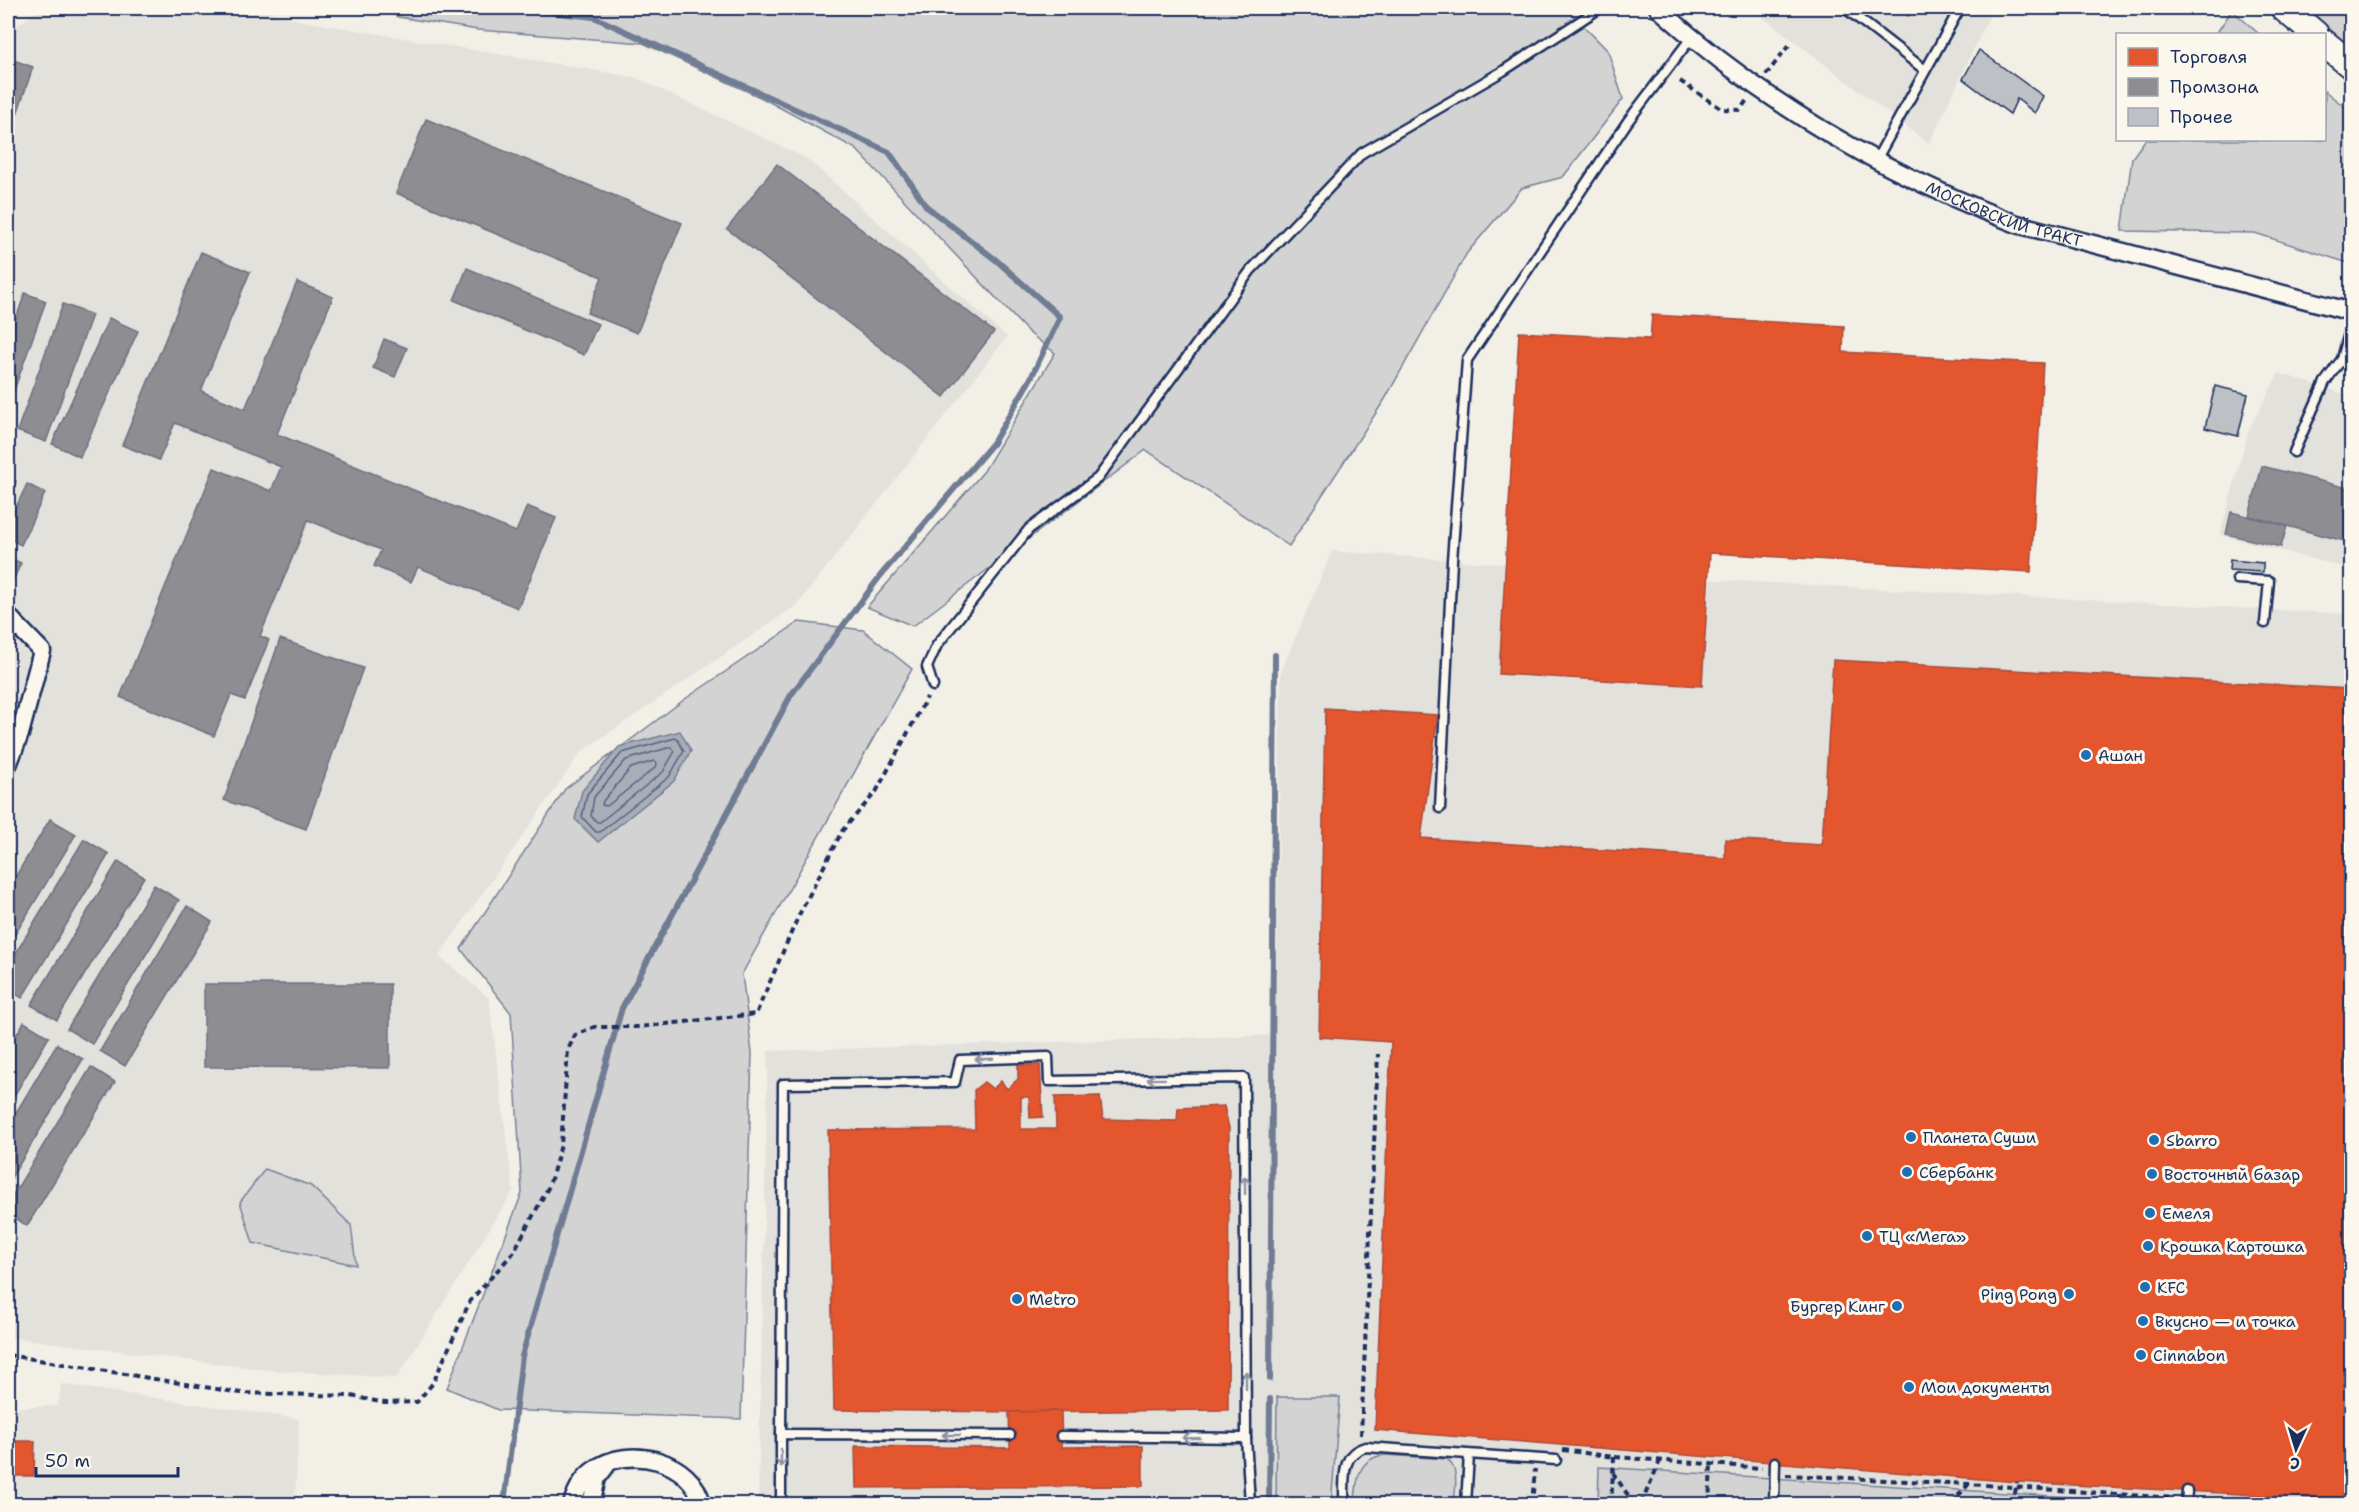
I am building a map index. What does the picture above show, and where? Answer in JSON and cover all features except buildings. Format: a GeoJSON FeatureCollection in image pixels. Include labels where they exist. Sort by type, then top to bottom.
{"type":"FeatureCollection","features":[{"type":"Feature","properties":{"kind":"main road"},"geometry":{"type":"LineString","coordinates":[[2284,8],[2314,33]]}},
{"type":"Feature","properties":{"kind":"main road"},"geometry":{"type":"LineString","coordinates":[[2326,44],[2352,66]]}},
{"type":"Feature","properties":{"kind":"street","name":"МОСКОВСКИЙ ТРАКТ"},"geometry":{"type":"LineString","coordinates":[[1658,8],[1691,38],[1811,124],[1940,193],[2017,224],[2352,312]]}},
{"type":"Feature","properties":{"kind":"street"},"geometry":{"type":"LineString","coordinates":[[8,616],[42,651],[20,734],[8,765]]}},
{"type":"Feature","properties":{"kind":"street"},"geometry":{"type":"LineString","coordinates":[[572,1504],[574,1496],[586,1477],[596,1468],[618,1460],[655,1459],[673,1467],[693,1485],[702,1504]]}},
{"type":"Feature","properties":{"kind":"street"},"geometry":{"type":"LineString","coordinates":[[591,1504],[594,1487],[602,1470],[618,1460]]}},
{"type":"Feature","properties":{"kind":"lane"},"geometry":{"type":"LineString","coordinates":[[933,686],[927,667],[937,645],[1029,529],[1098,478],[1251,270],[1362,153],[1503,71],[1600,8]]}},
{"type":"Feature","properties":{"kind":"lane"},"geometry":{"type":"LineString","coordinates":[[1845,8],[1925,70]]}},
{"type":"Feature","properties":{"kind":"lane"},"geometry":{"type":"LineString","coordinates":[[1876,160],[1960,8]]}},
{"type":"Feature","properties":{"kind":"lane"},"geometry":{"type":"LineString","coordinates":[[1440,808],[1452,560],[1467,360],[1628,121],[1691,38]]}},
{"type":"Feature","properties":{"kind":"lane"},"geometry":{"type":"LineString","coordinates":[[2294,452],[2325,382],[2342,359],[2352,322]]}},
{"type":"Feature","properties":{"kind":"lane"},"geometry":{"type":"LineString","coordinates":[[2342,359],[2352,362]]}},
{"type":"Feature","properties":{"kind":"lane"},"geometry":{"type":"LineString","coordinates":[[2237,579],[2270,581],[2265,623]]}},
{"type":"Feature","properties":{"kind":"lane"},"geometry":{"type":"LineString","coordinates":[[781,1504],[783,1084],[956,1082],[960,1060],[1048,1057],[1049,1081],[1244,1078],[1246,1438],[1250,1504]]}},
{"type":"Feature","properties":{"kind":"lane"},"geometry":{"type":"LineString","coordinates":[[781,1434],[1010,1435]]}},
{"type":"Feature","properties":{"kind":"lane"},"geometry":{"type":"LineString","coordinates":[[1061,1436],[1246,1438]]}},
{"type":"Feature","properties":{"kind":"lane"},"geometry":{"type":"LineString","coordinates":[[1344,1504],[1347,1461],[1353,1452],[1360,1448],[1556,1460]]}},
{"type":"Feature","properties":{"kind":"lane"},"geometry":{"type":"LineString","coordinates":[[1466,1504],[1469,1455]]}},
{"type":"Feature","properties":{"kind":"lane"},"geometry":{"type":"LineString","coordinates":[[1774,1504],[1775,1462]]}},
{"type":"Feature","properties":{"kind":"path"},"geometry":{"type":"LineString","coordinates":[[8,1355],[241,1393],[351,1396],[385,1403],[417,1402],[433,1383],[470,1301],[513,1253],[549,1186],[561,1145],[568,1050],[575,1035],[594,1027],[639,1027],[756,1014],[798,916],[842,831],[876,792],[933,686]]}},
{"type":"Feature","properties":{"kind":"path"},"geometry":{"type":"LineString","coordinates":[[1360,1435],[1378,1054]]}},
{"type":"Feature","properties":{"kind":"path"},"geometry":{"type":"LineString","coordinates":[[1567,1446],[1566,1451],[1614,1458],[1762,1468],[1775,1474],[1969,1484],[2264,1504]]}},
{"type":"Feature","properties":{"kind":"path"},"geometry":{"type":"LineString","coordinates":[[1611,1504],[1614,1458]]}},
{"type":"Feature","properties":{"kind":"path"},"geometry":{"type":"LineString","coordinates":[[1532,1504],[1536,1459]]}},
{"type":"Feature","properties":{"kind":"path"},"geometry":{"type":"LineString","coordinates":[[1641,1504],[1660,1461]]}},
{"type":"Feature","properties":{"kind":"path"},"geometry":{"type":"LineString","coordinates":[[1709,1504],[1711,1465]]}},
{"type":"Feature","properties":{"kind":"path"},"geometry":{"type":"LineString","coordinates":[[1613,1473],[1634,1504]]}},
{"type":"Feature","properties":{"kind":"path"},"geometry":{"type":"LineString","coordinates":[[2013,1504],[2017,1482]]}},
{"type":"Feature","properties":{"kind":"path"},"geometry":{"type":"LineString","coordinates":[[1951,1504],[1969,1484]]}},
{"type":"Feature","properties":{"kind":"path"},"geometry":{"type":"LineString","coordinates":[[2089,1504],[2092,1493]]}},
{"type":"Feature","properties":{"kind":"path"},"geometry":{"type":"LineString","coordinates":[[2119,1494],[2120,1504]]}},
{"type":"Feature","properties":{"kind":"path"},"geometry":{"type":"LineString","coordinates":[[2158,1497],[2158,1504]]}},
{"type":"Feature","properties":{"kind":"shaded area"},"geometry":{"type":"Polygon","coordinates":[[[42,8],[257,8],[297,20],[634,77],[806,158],[1007,337],[797,605],[581,752],[439,956],[489,998],[513,1191],[397,1378],[267,1370],[8,1337],[8,32],[42,8]]]}},
{"type":"Feature","properties":{"kind":"shaded area"},"geometry":{"type":"Polygon","coordinates":[[[382,8],[1566,8],[1608,51],[1623,99],[1563,177],[1522,188],[1467,253],[1385,399],[1289,546],[1146,450],[913,626],[867,607],[984,471],[1055,353],[1028,332],[856,149],[764,99],[643,43],[478,30],[398,17],[382,8]]]}},
{"type":"Feature","properties":{"kind":"shaded area"},"geometry":{"type":"Polygon","coordinates":[[[1751,8],[1993,8],[1929,144],[1751,8]]]}},
{"type":"Feature","properties":{"kind":"shaded area"},"geometry":{"type":"Polygon","coordinates":[[[2302,8],[2351,8],[2351,50],[2307,12],[2302,8]]]}},
{"type":"Feature","properties":{"kind":"shaded area"},"geometry":{"type":"Polygon","coordinates":[[[2232,10],[2258,33],[2217,33],[2232,10]]]}},
{"type":"Feature","properties":{"kind":"shaded area"},"geometry":{"type":"Polygon","coordinates":[[[2326,92],[2351,112],[2351,264],[2255,233],[2122,231],[2132,158],[2144,141],[2326,141],[2326,92]]]}},
{"type":"Feature","properties":{"kind":"shaded area"},"geometry":{"type":"Polygon","coordinates":[[[2279,373],[2351,396],[2351,569],[2220,535],[2249,429],[2279,373]]]}},
{"type":"Feature","properties":{"kind":"shaded area"},"geometry":{"type":"Polygon","coordinates":[[[1332,551],[1716,580],[2351,614],[2351,1504],[758,1504],[768,1051],[1276,1035],[1281,672],[1332,551]]]}},
{"type":"Feature","properties":{"kind":"shaded area"},"geometry":{"type":"Polygon","coordinates":[[[799,622],[863,630],[912,669],[742,974],[752,1053],[741,1419],[498,1410],[447,1388],[522,1193],[511,1013],[461,949],[565,789],[685,699],[799,622]]]}},
{"type":"Feature","properties":{"kind":"shaded area"},"geometry":{"type":"Polygon","coordinates":[[[265,1169],[311,1186],[351,1225],[356,1265],[253,1243],[240,1202],[265,1169]]]}},
{"type":"Feature","properties":{"kind":"shaded area"},"geometry":{"type":"Polygon","coordinates":[[[61,1384],[299,1419],[295,1504],[8,1504],[8,1408],[58,1406],[61,1384]]]}},
{"type":"Feature","properties":{"kind":"shaded area"},"geometry":{"type":"Polygon","coordinates":[[[1277,1397],[1340,1397],[1331,1504],[1276,1504],[1277,1397]]]}},
{"type":"Feature","properties":{"kind":"shaded area"},"geometry":{"type":"Polygon","coordinates":[[[1385,1455],[1447,1459],[1455,1474],[1454,1504],[1355,1504],[1356,1487],[1363,1466],[1376,1457],[1385,1455]]]}},
{"type":"Feature","properties":{"kind":"shaded area"},"geometry":{"type":"Polygon","coordinates":[[[1599,1467],[2177,1504],[1598,1504],[1599,1467]]]}},
{"type":"Feature","properties":{"kind":"water"},"geometry":{"type":"Polygon","coordinates":[[[680,731],[691,751],[674,781],[598,842],[575,819],[582,791],[619,747],[680,731]]]}},
{"type":"Feature","properties":{"kind":"waterway"},"geometry":{"type":"LineString","coordinates":[[504,1504],[522,1356],[622,1008],[791,695],[881,575],[993,443],[1031,378],[1060,317],[996,260],[927,207],[889,152],[594,17],[513,8]]}},
{"type":"Feature","properties":{"kind":"waterway"},"geometry":{"type":"LineString","coordinates":[[1270,1379],[1275,655]]}},
{"type":"Feature","properties":{"kind":"waterway"},"geometry":{"type":"LineString","coordinates":[[1269,1504],[1270,1399]]}},
{"type":"Feature","properties":{"kind":"place","name":"Ашан"},"geometry":{"type":"Point","coordinates":[2086,755]}},
{"type":"Feature","properties":{"kind":"place","name":"Планета Суши"},"geometry":{"type":"Point","coordinates":[1911,1137]}},
{"type":"Feature","properties":{"kind":"place","name":"Sbarro"},"geometry":{"type":"Point","coordinates":[2154,1140]}},
{"type":"Feature","properties":{"kind":"place","name":"Сбербанк"},"geometry":{"type":"Point","coordinates":[1907,1172]}},
{"type":"Feature","properties":{"kind":"place","name":"Восточный базар"},"geometry":{"type":"Point","coordinates":[2152,1174]}},
{"type":"Feature","properties":{"kind":"place","name":"Емеля"},"geometry":{"type":"Point","coordinates":[2150,1213]}},
{"type":"Feature","properties":{"kind":"place","name":"ТЦ «Мега»"},"geometry":{"type":"Point","coordinates":[1867,1236]}},
{"type":"Feature","properties":{"kind":"place","name":"Крошка Картошка"},"geometry":{"type":"Point","coordinates":[2148,1246]}},
{"type":"Feature","properties":{"kind":"place","name":"KFC"},"geometry":{"type":"Point","coordinates":[2145,1287]}},
{"type":"Feature","properties":{"kind":"place","name":"Ping Pong"},"geometry":{"type":"Point","coordinates":[2069,1294]}},
{"type":"Feature","properties":{"kind":"place","name":"Metro"},"geometry":{"type":"Point","coordinates":[1017,1299]}},
{"type":"Feature","properties":{"kind":"place","name":"Бургер Кинг"},"geometry":{"type":"Point","coordinates":[1897,1306]}},
{"type":"Feature","properties":{"kind":"place","name":"Вкусно — и точка"},"geometry":{"type":"Point","coordinates":[2143,1321]}},
{"type":"Feature","properties":{"kind":"place","name":"Cinnabon"},"geometry":{"type":"Point","coordinates":[2141,1355]}},
{"type":"Feature","properties":{"kind":"place","name":"Мои документы"},"geometry":{"type":"Point","coordinates":[1909,1387]}}]}
